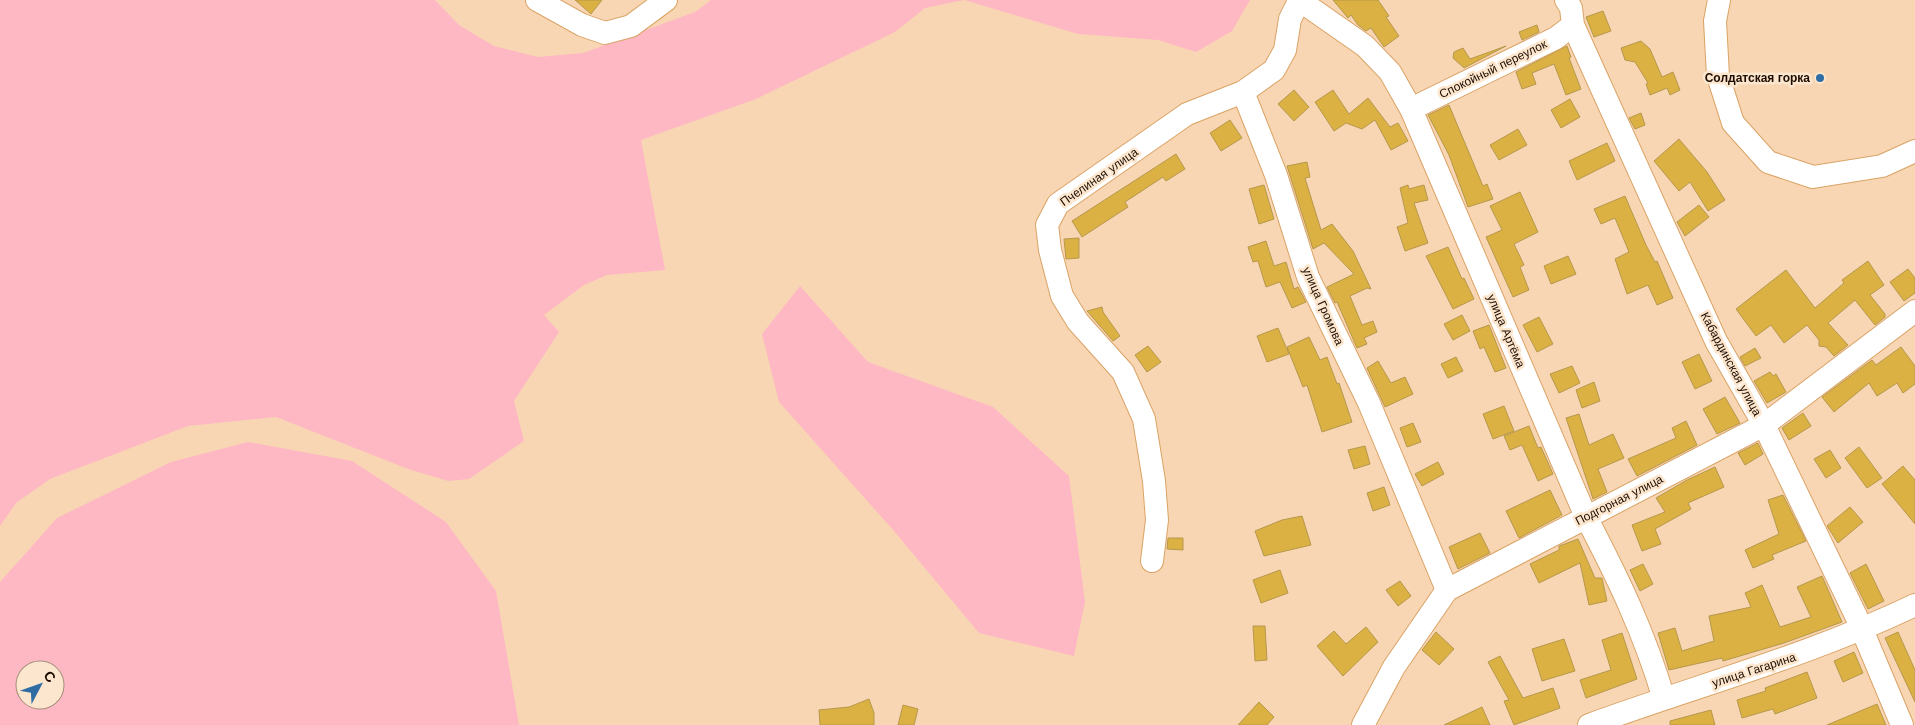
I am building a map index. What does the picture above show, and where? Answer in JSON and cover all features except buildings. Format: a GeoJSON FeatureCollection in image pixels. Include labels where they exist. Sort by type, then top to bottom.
{"type":"FeatureCollection","features":[{"type":"Feature","properties":{"kind":"street"},"geometry":{"type":"LineString","coordinates":[[537,0],[582,25],[605,33],[631,26],[666,0]]}},
{"type":"Feature","properties":{"kind":"street"},"geometry":{"type":"LineString","coordinates":[[1243,92],[1274,70],[1285,50],[1290,20],[1299,0]]}},
{"type":"Feature","properties":{"kind":"street","name":"улица Артёма"},"geometry":{"type":"LineString","coordinates":[[1299,0],[1365,46],[1390,72],[1411,109],[1586,517],[1618,578],[1650,652],[1664,699]]}},
{"type":"Feature","properties":{"kind":"street"},"geometry":{"type":"LineString","coordinates":[[1719,0],[1715,21],[1718,76],[1732,123],[1768,162],[1813,177],[1882,166],[1915,151]]}},
{"type":"Feature","properties":{"kind":"street","name":"Спокойный переулок"},"geometry":{"type":"LineString","coordinates":[[1411,109],[1556,38],[1572,8]]}},
{"type":"Feature","properties":{"kind":"street","name":"Кабардинская улица"},"geometry":{"type":"LineString","coordinates":[[1572,8],[1716,341],[1764,425],[1862,630],[1902,725]]}},
{"type":"Feature","properties":{"kind":"street","name":"Пчелиная улица"},"geometry":{"type":"LineString","coordinates":[[1152,561],[1157,520],[1154,481],[1144,419],[1123,372],[1078,322],[1062,296],[1054,266],[1047,225],[1058,204],[1187,114],[1243,92]]}},
{"type":"Feature","properties":{"kind":"street","name":"улица Громова"},"geometry":{"type":"LineString","coordinates":[[1243,92],[1276,175],[1308,277],[1368,403],[1447,590]]}},
{"type":"Feature","properties":{"kind":"street","name":"Подгорная улица"},"geometry":{"type":"LineString","coordinates":[[1362,725],[1394,668],[1447,590],[1764,425],[1915,311]]}},
{"type":"Feature","properties":{"kind":"street","name":"улица Гагарина"},"geometry":{"type":"LineString","coordinates":[[1588,725],[1764,667],[1862,630],[1915,605]]}},
{"type":"Feature","properties":{"kind":"shaded area"},"geometry":{"type":"Polygon","coordinates":[[[0,0],[435,0],[459,25],[494,46],[538,57],[583,53],[695,12],[711,0],[964,0],[925,8],[895,32],[756,99],[641,140],[665,270],[607,275],[584,285],[544,315],[559,332],[514,401],[524,441],[469,479],[448,481],[408,469],[276,417],[188,426],[50,479],[16,503],[0,526],[0,0]]]}},
{"type":"Feature","properties":{"kind":"shaded area"},"geometry":{"type":"Polygon","coordinates":[[[964,0],[1250,0],[1232,31],[1196,52],[1158,40],[1078,34],[964,0]]]}},
{"type":"Feature","properties":{"kind":"shaded area"},"geometry":{"type":"Polygon","coordinates":[[[800,286],[868,362],[993,407],[1069,476],[1085,602],[1074,656],[979,633],[894,531],[779,402],[762,334],[800,286]]]}},
{"type":"Feature","properties":{"kind":"shaded area"},"geometry":{"type":"Polygon","coordinates":[[[248,442],[352,461],[446,522],[496,591],[519,725],[0,725],[0,582],[57,518],[171,462],[248,442]]]}},
{"type":"Feature","properties":{"kind":"place","name":"Солдатская горка"},"geometry":{"type":"Point","coordinates":[1820,78]}}]}
